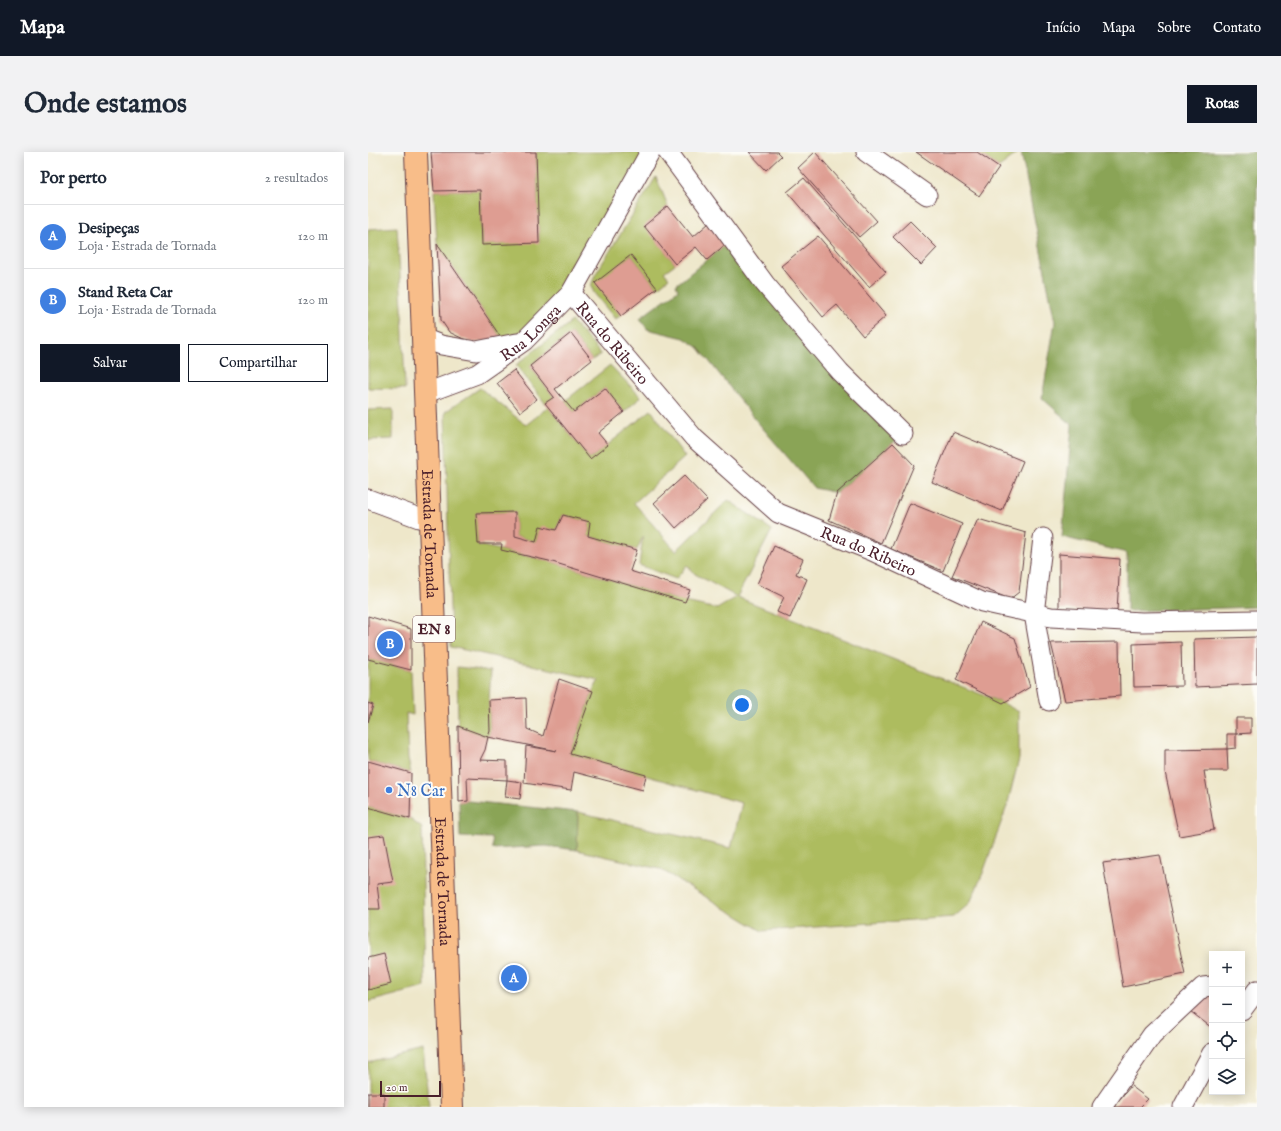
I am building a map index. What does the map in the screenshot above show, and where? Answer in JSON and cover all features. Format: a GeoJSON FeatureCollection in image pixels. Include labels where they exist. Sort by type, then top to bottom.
{"type":"FeatureCollection","features":[{"type":"Feature","properties":{"kind":"main road","name":"Estrada de Tornada"},"geometry":{"type":"LineString","coordinates":[[416,152],[452,1107]]}},
{"type":"Feature","properties":{"kind":"street","name":"Rua Longa"},"geometry":{"type":"LineString","coordinates":[[426,393],[477,374],[524,341],[570,293],[650,152]]}},
{"type":"Feature","properties":{"kind":"street"},"geometry":{"type":"LineString","coordinates":[[668,152],[770,290],[840,372],[903,434]]}},
{"type":"Feature","properties":{"kind":"street"},"geometry":{"type":"LineString","coordinates":[[866,152],[927,195]]}},
{"type":"Feature","properties":{"kind":"street","name":"Rua do Ribeiro"},"geometry":{"type":"LineString","coordinates":[[570,293],[694,438],[778,513],[872,551],[982,602],[1034,614],[1051,617],[1142,622],[1257,620]]}},
{"type":"Feature","properties":{"kind":"street"},"geometry":{"type":"LineString","coordinates":[[423,338],[441,345],[476,351],[524,341]]}},
{"type":"Feature","properties":{"kind":"street"},"geometry":{"type":"LineString","coordinates":[[368,498],[419,518],[430,519]]}},
{"type":"Feature","properties":{"kind":"street"},"geometry":{"type":"LineString","coordinates":[[1043,538],[1034,614],[1049,700]]}},
{"type":"Feature","properties":{"kind":"street"},"geometry":{"type":"LineString","coordinates":[[1245,984],[1257,982]]}},
{"type":"Feature","properties":{"kind":"street"},"geometry":{"type":"LineString","coordinates":[[1102,1107],[1152,1036],[1203,987],[1209,986]]}},
{"type":"Feature","properties":{"kind":"street"},"geometry":{"type":"LineString","coordinates":[[1245,1006],[1257,990]]}},
{"type":"Feature","properties":{"kind":"street"},"geometry":{"type":"LineString","coordinates":[[1183,1107],[1209,1059]]}},
{"type":"Feature","properties":{"kind":"green space"},"geometry":{"type":"Polygon","coordinates":[[[536,152],[650,152],[571,293],[524,341],[502,339],[437,244],[434,191],[480,190],[482,245],[539,242],[536,152]]]}},
{"type":"Feature","properties":{"kind":"green space"},"geometry":{"type":"Polygon","coordinates":[[[977,152],[1019,152],[999,167],[977,152]]]}},
{"type":"Feature","properties":{"kind":"green space"},"geometry":{"type":"Polygon","coordinates":[[[1021,152],[1257,152],[1257,607],[1127,611],[1127,553],[1062,537],[1072,425],[1042,398],[1055,322],[1021,152]]]}},
{"type":"Feature","properties":{"kind":"green space"},"geometry":{"type":"Polygon","coordinates":[[[656,177],[668,206],[645,226],[675,264],[664,272],[669,278],[657,288],[631,255],[596,283],[621,316],[615,319],[594,293],[591,286],[595,275],[656,177]]]}},
{"type":"Feature","properties":{"kind":"green space"},"geometry":{"type":"Polygon","coordinates":[[[397,227],[405,389],[368,388],[368,229],[397,227]]]}},
{"type":"Feature","properties":{"kind":"green space"},"geometry":{"type":"Polygon","coordinates":[[[726,244],[903,434],[837,493],[814,488],[754,418],[698,347],[684,338],[647,329],[640,318],[678,290],[676,285],[726,244]]]}},
{"type":"Feature","properties":{"kind":"green space"},"geometry":{"type":"Polygon","coordinates":[[[572,321],[601,354],[592,360],[571,333],[530,366],[554,397],[545,403],[516,365],[572,321]]]}},
{"type":"Feature","properties":{"kind":"green space"},"geometry":{"type":"Polygon","coordinates":[[[610,365],[641,397],[624,412],[605,388],[574,412],[565,401],[610,365]]]}},
{"type":"Feature","properties":{"kind":"green space"},"geometry":{"type":"Polygon","coordinates":[[[480,388],[526,425],[548,407],[590,459],[651,410],[685,457],[634,503],[676,551],[728,500],[772,530],[737,597],[1003,703],[1019,712],[1019,759],[1007,806],[983,873],[970,903],[954,917],[762,931],[660,869],[577,850],[578,812],[731,848],[742,803],[570,754],[593,691],[599,680],[451,647],[445,412],[480,388]],[[515,512],[477,513],[478,545],[549,561],[685,602],[717,609],[737,597],[695,574],[687,565],[676,579],[639,565],[643,536],[637,550],[588,536],[590,522],[563,515],[556,530],[540,527],[536,542],[515,536],[515,512]]]}},
{"type":"Feature","properties":{"kind":"green space"},"geometry":{"type":"Polygon","coordinates":[[[393,409],[393,439],[368,440],[368,410],[393,409]]]}},
{"type":"Feature","properties":{"kind":"green space"},"geometry":{"type":"Polygon","coordinates":[[[370,659],[411,670],[413,715],[406,713],[408,759],[411,773],[368,761],[368,723],[373,705],[368,703],[368,666],[370,659]]]}},
{"type":"Feature","properties":{"kind":"green space"},"geometry":{"type":"Polygon","coordinates":[[[457,667],[491,671],[489,700],[490,731],[488,737],[458,726],[457,667]]]}},
{"type":"Feature","properties":{"kind":"green space"},"geometry":{"type":"Polygon","coordinates":[[[468,801],[578,812],[577,850],[546,846],[493,849],[492,838],[460,837],[459,802],[468,801]]]}},
{"type":"Feature","properties":{"kind":"green space"},"geometry":{"type":"Polygon","coordinates":[[[368,807],[410,819],[422,828],[425,987],[368,1002],[368,807]]]}},
{"type":"Feature","properties":{"kind":"green space"},"geometry":{"type":"Polygon","coordinates":[[[423,1050],[429,1107],[368,1107],[368,1063],[423,1050]]]}},
{"type":"Feature","properties":{"kind":"building"},"geometry":{"type":"Polygon","coordinates":[[[431,152],[536,152],[539,243],[482,245],[480,190],[434,191],[431,152]]]}},
{"type":"Feature","properties":{"kind":"building"},"geometry":{"type":"Polygon","coordinates":[[[749,152],[777,152],[781,156],[766,170],[749,152]]]}},
{"type":"Feature","properties":{"kind":"building"},"geometry":{"type":"Polygon","coordinates":[[[815,152],[877,221],[859,237],[798,168],[815,152]]]}},
{"type":"Feature","properties":{"kind":"building"},"geometry":{"type":"Polygon","coordinates":[[[916,152],[977,152],[999,167],[979,196],[916,152]]]}},
{"type":"Feature","properties":{"kind":"building"},"geometry":{"type":"Polygon","coordinates":[[[804,178],[886,272],[869,287],[787,192],[804,178]]]}},
{"type":"Feature","properties":{"kind":"building"},"geometry":{"type":"Polygon","coordinates":[[[668,206],[693,237],[709,223],[726,244],[707,260],[696,247],[675,264],[644,226],[668,206]]]}},
{"type":"Feature","properties":{"kind":"building"},"geometry":{"type":"Polygon","coordinates":[[[910,221],[937,248],[921,265],[893,237],[910,221]]]}},
{"type":"Feature","properties":{"kind":"building"},"geometry":{"type":"Polygon","coordinates":[[[818,236],[886,316],[863,336],[837,305],[823,317],[781,266],[818,236]]]}},
{"type":"Feature","properties":{"kind":"building"},"geometry":{"type":"Polygon","coordinates":[[[437,244],[502,339],[472,343],[449,332],[441,320],[437,244]]]}},
{"type":"Feature","properties":{"kind":"building"},"geometry":{"type":"Polygon","coordinates":[[[631,255],[657,288],[621,316],[595,283],[631,255]]]}},
{"type":"Feature","properties":{"kind":"building"},"geometry":{"type":"Polygon","coordinates":[[[571,333],[592,360],[555,389],[574,412],[605,388],[624,412],[598,433],[608,445],[590,459],[545,403],[554,397],[530,366],[571,333]]]}},
{"type":"Feature","properties":{"kind":"building"},"geometry":{"type":"Polygon","coordinates":[[[514,370],[537,399],[520,412],[497,383],[514,370]]]}},
{"type":"Feature","properties":{"kind":"building"},"geometry":{"type":"Polygon","coordinates":[[[953,432],[1023,461],[1002,511],[932,482],[953,432]]]}},
{"type":"Feature","properties":{"kind":"building"},"geometry":{"type":"Polygon","coordinates":[[[893,443],[914,465],[881,543],[829,520],[837,493],[893,443]]]}},
{"type":"Feature","properties":{"kind":"building"},"geometry":{"type":"Polygon","coordinates":[[[684,476],[707,500],[676,528],[654,503],[684,476]]]}},
{"type":"Feature","properties":{"kind":"building"},"geometry":{"type":"Polygon","coordinates":[[[910,503],[962,524],[943,571],[891,549],[910,503]]]}},
{"type":"Feature","properties":{"kind":"building"},"geometry":{"type":"Polygon","coordinates":[[[515,512],[515,536],[536,542],[540,526],[556,530],[563,515],[590,522],[588,536],[637,550],[630,571],[690,590],[685,602],[549,561],[501,550],[502,544],[478,544],[476,513],[515,512]]]}},
{"type":"Feature","properties":{"kind":"building"},"geometry":{"type":"Polygon","coordinates":[[[978,519],[1026,533],[1019,592],[1010,599],[952,576],[978,519]]]}},
{"type":"Feature","properties":{"kind":"building"},"geometry":{"type":"Polygon","coordinates":[[[774,546],[803,559],[796,574],[807,579],[790,618],[777,612],[784,597],[757,584],[774,546]]]}},
{"type":"Feature","properties":{"kind":"building"},"geometry":{"type":"Polygon","coordinates":[[[1059,554],[1120,559],[1117,611],[1059,609],[1059,554]]]}},
{"type":"Feature","properties":{"kind":"building"},"geometry":{"type":"Polygon","coordinates":[[[368,616],[411,629],[411,670],[368,659],[368,616]]]}},
{"type":"Feature","properties":{"kind":"building"},"geometry":{"type":"Polygon","coordinates":[[[981,622],[1015,638],[1030,687],[1003,703],[956,680],[981,622]]]}},
{"type":"Feature","properties":{"kind":"building"},"geometry":{"type":"Polygon","coordinates":[[[1257,637],[1257,684],[1195,687],[1194,639],[1257,637]]]}},
{"type":"Feature","properties":{"kind":"building"},"geometry":{"type":"Polygon","coordinates":[[[1119,642],[1120,696],[1065,701],[1051,643],[1119,642]]]}},
{"type":"Feature","properties":{"kind":"building"},"geometry":{"type":"Polygon","coordinates":[[[1181,642],[1182,686],[1134,687],[1133,644],[1181,642]]]}},
{"type":"Feature","properties":{"kind":"building"},"geometry":{"type":"Polygon","coordinates":[[[559,679],[593,691],[570,754],[646,775],[643,790],[574,772],[571,790],[524,783],[526,746],[557,751],[488,737],[490,731],[489,700],[526,698],[527,729],[543,736],[559,679]]]}},
{"type":"Feature","properties":{"kind":"building"},"geometry":{"type":"Polygon","coordinates":[[[368,703],[373,705],[368,722],[368,703]]]}},
{"type":"Feature","properties":{"kind":"building"},"geometry":{"type":"Polygon","coordinates":[[[1236,718],[1251,718],[1251,733],[1236,734],[1236,718]]]}},
{"type":"Feature","properties":{"kind":"building"},"geometry":{"type":"Polygon","coordinates":[[[458,726],[488,737],[485,750],[480,760],[507,761],[507,780],[467,778],[468,801],[459,802],[458,726]]]}},
{"type":"Feature","properties":{"kind":"building"},"geometry":{"type":"Polygon","coordinates":[[[1227,734],[1236,734],[1236,748],[1227,749],[1227,734]]]}},
{"type":"Feature","properties":{"kind":"building"},"geometry":{"type":"Polygon","coordinates":[[[1227,749],[1228,771],[1204,771],[1214,830],[1179,836],[1165,772],[1165,750],[1227,749]]]}},
{"type":"Feature","properties":{"kind":"building","name":"N8 Car"},"geometry":{"type":"Polygon","coordinates":[[[368,761],[411,773],[410,819],[368,807],[368,761]]]}},
{"type":"Feature","properties":{"kind":"building"},"geometry":{"type":"Polygon","coordinates":[[[507,780],[522,782],[520,799],[505,797],[507,780]]]}},
{"type":"Feature","properties":{"kind":"building"},"geometry":{"type":"Polygon","coordinates":[[[384,835],[393,882],[377,884],[380,909],[368,909],[368,837],[384,835]]]}},
{"type":"Feature","properties":{"kind":"building"},"geometry":{"type":"Polygon","coordinates":[[[1160,855],[1185,974],[1123,987],[1103,863],[1160,855]]]}},
{"type":"Feature","properties":{"kind":"building"},"geometry":{"type":"Polygon","coordinates":[[[384,954],[391,984],[368,990],[368,958],[384,954]]]}},
{"type":"Feature","properties":{"kind":"building"},"geometry":{"type":"Polygon","coordinates":[[[1205,991],[1209,994],[1209,1026],[1190,1011],[1205,991]]]}},
{"type":"Feature","properties":{"kind":"building"},"geometry":{"type":"Polygon","coordinates":[[[1131,1086],[1148,1099],[1140,1107],[1113,1107],[1131,1086]]]}},
{"type":"Feature","properties":{"kind":"building"},"geometry":{"type":"Polygon","coordinates":[[[368,1093],[384,1093],[384,1107],[368,1107],[368,1093]]]}},
{"type":"Feature","properties":{"kind":"place","name":"Stand Reta Car"},"geometry":{"type":"Point","coordinates":[390,644]}},
{"type":"Feature","properties":{"kind":"place","name":"N8 Car"},"geometry":{"type":"Point","coordinates":[389,790]}},
{"type":"Feature","properties":{"kind":"place","name":"Desipeças"},"geometry":{"type":"Point","coordinates":[514,978]}}]}
